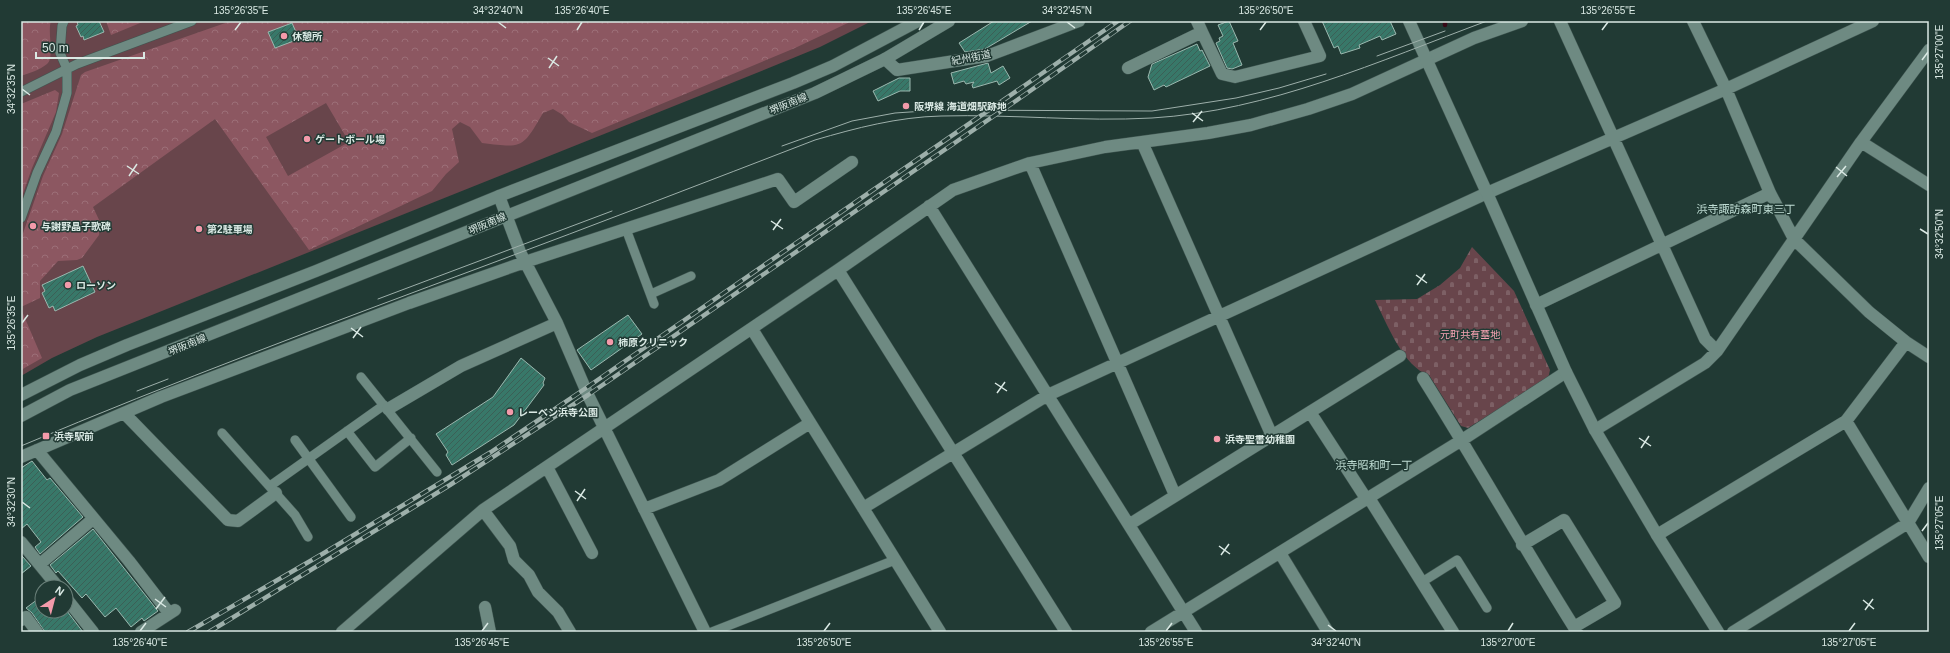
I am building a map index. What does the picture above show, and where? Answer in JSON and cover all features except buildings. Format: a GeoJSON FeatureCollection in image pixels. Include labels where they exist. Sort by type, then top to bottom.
{"type":"FeatureCollection","features":[{"type":"Feature","properties":{"kind":"street","name":"堺阪南線"},"geometry":{"type":"LineString","coordinates":[[21,395],[80,365],[127,345],[316,271],[499,196],[793,83],[833,66],[918,21]]}},
{"type":"Feature","properties":{"kind":"street","name":"堺阪南線"},"geometry":{"type":"LineString","coordinates":[[21,416],[70,390],[815,93],[885,59],[949,21]]}},
{"type":"Feature","properties":{"kind":"street","name":"紀州街道"},"geometry":{"type":"LineString","coordinates":[[885,59],[897,70],[987,56],[1079,21]]}},
{"type":"Feature","properties":{"kind":"street"},"geometry":{"type":"LineString","coordinates":[[1128,68],[1200,27],[1222,74],[1235,77],[1320,56],[1304,21]]}},
{"type":"Feature","properties":{"kind":"street"},"geometry":{"type":"LineString","coordinates":[[1409,21],[1488,194],[1566,372],[1595,430],[1657,535],[1718,632]]}},
{"type":"Feature","properties":{"kind":"street"},"geometry":{"type":"LineString","coordinates":[[342,632],[483,510],[838,270],[953,190],[1030,163],[1105,147],[1244,127],[1300,111],[1352,94],[1404,72],[1426,59],[1474,38],[1522,21]]}},
{"type":"Feature","properties":{"kind":"street"},"geometry":{"type":"LineString","coordinates":[[1560,21],[1705,339],[1717,351]]}},
{"type":"Feature","properties":{"kind":"street"},"geometry":{"type":"LineString","coordinates":[[1693,21],[1726,89],[1770,193],[1794,239],[1869,312],[1906,342],[1929,357]]}},
{"type":"Feature","properties":{"kind":"street"},"geometry":{"type":"LineString","coordinates":[[864,508],[1048,395],[1488,194],[1726,89],[1873,21]]}},
{"type":"Feature","properties":{"kind":"street"},"geometry":{"type":"LineString","coordinates":[[1595,430],[1705,363],[1717,351],[1861,142],[1929,50]]}},
{"type":"Feature","properties":{"kind":"street"},"geometry":{"type":"LineString","coordinates":[[1142,142],[1218,317],[1272,436]]}},
{"type":"Feature","properties":{"kind":"street"},"geometry":{"type":"LineString","coordinates":[[1861,142],[1929,184]]}},
{"type":"Feature","properties":{"kind":"street"},"geometry":{"type":"LineString","coordinates":[[21,457],[161,397],[402,305],[525,262],[778,179],[794,202],[852,162]]}},
{"type":"Feature","properties":{"kind":"street"},"geometry":{"type":"LineString","coordinates":[[1030,163],[1119,363],[1175,495]]}},
{"type":"Feature","properties":{"kind":"street"},"geometry":{"type":"LineString","coordinates":[[1536,304],[1662,246],[1770,193]]}},
{"type":"Feature","properties":{"kind":"street"},"geometry":{"type":"LineString","coordinates":[[499,196],[525,262],[557,323],[604,429],[705,632]]}},
{"type":"Feature","properties":{"kind":"street"},"geometry":{"type":"LineString","coordinates":[[929,206],[1130,524],[1196,632]]}},
{"type":"Feature","properties":{"kind":"street"},"geometry":{"type":"LineString","coordinates":[[838,270],[952,454],[1066,632]]}},
{"type":"Feature","properties":{"kind":"street"},"geometry":{"type":"LineString","coordinates":[[386,407],[461,366],[557,323]]}},
{"type":"Feature","properties":{"kind":"street"},"geometry":{"type":"LineString","coordinates":[[752,328],[940,632]]}},
{"type":"Feature","properties":{"kind":"street"},"geometry":{"type":"LineString","coordinates":[[1657,535],[1846,421],[1906,342]]}},
{"type":"Feature","properties":{"kind":"street"},"geometry":{"type":"LineString","coordinates":[[1130,524],[1400,356]]}},
{"type":"Feature","properties":{"kind":"street"},"geometry":{"type":"LineString","coordinates":[[1151,632],[1368,499],[1566,372]]}},
{"type":"Feature","properties":{"kind":"street"},"geometry":{"type":"LineString","coordinates":[[1423,378],[1462,440],[1522,545],[1576,630],[1615,603],[1564,520],[1522,545]]}},
{"type":"Feature","properties":{"kind":"street"},"geometry":{"type":"LineString","coordinates":[[1310,412],[1422,582],[1453,632]]}},
{"type":"Feature","properties":{"kind":"street"},"geometry":{"type":"LineString","coordinates":[[124,413],[228,520],[238,521],[273,490]]}},
{"type":"Feature","properties":{"kind":"street"},"geometry":{"type":"LineString","coordinates":[[1846,421],[1929,557]]}},
{"type":"Feature","properties":{"kind":"street"},"geometry":{"type":"LineString","coordinates":[[644,509],[719,480],[810,423]]}},
{"type":"Feature","properties":{"kind":"street"},"geometry":{"type":"LineString","coordinates":[[38,450],[128,561],[172,612],[141,632]]}},
{"type":"Feature","properties":{"kind":"street"},"geometry":{"type":"LineString","coordinates":[[547,467],[592,553]]}},
{"type":"Feature","properties":{"kind":"street"},"geometry":{"type":"LineString","coordinates":[[1733,632],[1908,523],[1929,488]]}},
{"type":"Feature","properties":{"kind":"street"},"geometry":{"type":"LineString","coordinates":[[483,510],[510,546],[514,560],[528,575],[538,592],[558,612],[570,632]]}},
{"type":"Feature","properties":{"kind":"street"},"geometry":{"type":"LineString","coordinates":[[40,564],[94,519]]}},
{"type":"Feature","properties":{"kind":"street"},"geometry":{"type":"LineString","coordinates":[[21,542],[52,579]]}},
{"type":"Feature","properties":{"kind":"street"},"geometry":{"type":"LineString","coordinates":[[1280,553],[1328,632]]}},
{"type":"Feature","properties":{"kind":"street"},"geometry":{"type":"LineString","coordinates":[[485,607],[490,632]]}},
{"type":"Feature","properties":{"kind":"street"},"geometry":{"type":"LineString","coordinates":[[74,608],[93,632]]}},
{"type":"Feature","properties":{"kind":"street"},"geometry":{"type":"LineString","coordinates":[[21,620],[26,617],[37,632]]}},
{"type":"Feature","properties":{"kind":"lane"},"geometry":{"type":"LineString","coordinates":[[21,218],[37,173],[56,132],[67,93],[67,69],[60,53],[62,26],[64,21]]}},
{"type":"Feature","properties":{"kind":"lane"},"geometry":{"type":"LineString","coordinates":[[21,92],[67,69],[192,21]]}},
{"type":"Feature","properties":{"kind":"lane"},"geometry":{"type":"LineString","coordinates":[[626,229],[654,304]]}},
{"type":"Feature","properties":{"kind":"lane"},"geometry":{"type":"LineString","coordinates":[[651,294],[691,276]]}},
{"type":"Feature","properties":{"kind":"lane"},"geometry":{"type":"LineString","coordinates":[[361,376],[437,472]]}},
{"type":"Feature","properties":{"kind":"lane"},"geometry":{"type":"LineString","coordinates":[[273,490],[308,459],[347,431],[386,407]]}},
{"type":"Feature","properties":{"kind":"lane"},"geometry":{"type":"LineString","coordinates":[[347,431],[375,467],[411,438]]}},
{"type":"Feature","properties":{"kind":"lane"},"geometry":{"type":"LineString","coordinates":[[222,433],[295,515],[308,537]]}},
{"type":"Feature","properties":{"kind":"lane"},"geometry":{"type":"LineString","coordinates":[[295,440],[351,517]]}},
{"type":"Feature","properties":{"kind":"lane"},"geometry":{"type":"LineString","coordinates":[[712,632],[895,560]]}},
{"type":"Feature","properties":{"kind":"lane"},"geometry":{"type":"LineString","coordinates":[[1422,582],[1457,560],[1487,608]]}},
{"type":"Feature","properties":{"kind":"green space"},"geometry":{"type":"Polygon","coordinates":[[[21,21],[872,21],[820,47],[754,74],[97,337],[52,358],[21,376],[21,21]]]}},
{"type":"Feature","properties":{"kind":"green space"},"geometry":{"type":"Polygon","coordinates":[[[21,21],[51,21],[51,50],[49,61],[41,68],[21,76],[21,21]]]}},
{"type":"Feature","properties":{"kind":"green space"},"geometry":{"type":"Polygon","coordinates":[[[106,21],[145,21],[111,35],[106,21]]]}},
{"type":"Feature","properties":{"kind":"green space"},"geometry":{"type":"Polygon","coordinates":[[[231,21],[852,21],[795,48],[592,133],[569,122],[563,115],[553,109],[543,113],[525,140],[514,145],[482,143],[470,127],[460,122],[452,129],[459,162],[446,174],[432,191],[309,250],[215,119],[93,207],[100,222],[99,235],[82,258],[77,260],[58,261],[40,281],[40,298],[21,307],[21,239],[43,176],[62,134],[81,75],[85,72],[231,21]],[[326,103],[266,137],[288,176],[349,142],[326,103]]]}},
{"type":"Feature","properties":{"kind":"green space"},"geometry":{"type":"Polygon","coordinates":[[[55,90],[59,93],[56,112],[32,168],[21,199],[21,104],[55,90]]]}},
{"type":"Feature","properties":{"kind":"green space","name":"元町共有墓地"},"geometry":{"type":"Polygon","coordinates":[[[1472,247],[1514,291],[1550,370],[1548,379],[1468,428],[1461,426],[1429,375],[1420,371],[1404,354],[1390,332],[1375,300],[1417,299],[1440,285],[1460,268],[1472,247]]]}},
{"type":"Feature","properties":{"kind":"green space"},"geometry":{"type":"Polygon","coordinates":[[[21,309],[42,358],[21,370],[21,309]]]}},
{"type":"Feature","properties":{"kind":"tram line"},"geometry":{"type":"LineString","coordinates":[[21,446],[137,398],[253,353],[815,140],[846,131],[909,118],[941,116],[994,116],[1073,119],[1126,119],[1152,118],[1196,113],[1239,106],[1323,82],[1487,21]]}},
{"type":"Feature","properties":{"kind":"tram line"},"geometry":{"type":"LineString","coordinates":[[1377,56],[1445,31]]}},
{"type":"Feature","properties":{"kind":"tram line"},"geometry":{"type":"LineString","coordinates":[[782,146],[852,121],[895,113],[940,110],[1152,111],[1236,98],[1279,88],[1326,74]]}},
{"type":"Feature","properties":{"kind":"tram line"},"geometry":{"type":"LineString","coordinates":[[378,299],[612,211]]}},
{"type":"Feature","properties":{"kind":"tram line"},"geometry":{"type":"LineString","coordinates":[[137,391],[168,379]]}},
{"type":"Feature","properties":{"kind":"railway"},"geometry":{"type":"LineString","coordinates":[[188,632],[324,553],[491,452],[1118,21]]}},
{"type":"Feature","properties":{"kind":"railway"},"geometry":{"type":"LineString","coordinates":[[209,632],[450,485],[588,395],[1130,21]]}},
{"type":"Feature","properties":{"kind":"place","name":"休憩所"},"geometry":{"type":"Point","coordinates":[284,36]}},
{"type":"Feature","properties":{"kind":"place","name":"阪堺線 海道畑駅跡地"},"geometry":{"type":"Point","coordinates":[906,106]}},
{"type":"Feature","properties":{"kind":"place","name":"ゲートボール場"},"geometry":{"type":"Point","coordinates":[307,139]}},
{"type":"Feature","properties":{"kind":"place","name":"与謝野晶子歌碑"},"geometry":{"type":"Point","coordinates":[33,226]}},
{"type":"Feature","properties":{"kind":"place","name":"第2駐車場"},"geometry":{"type":"Point","coordinates":[199,229]}},
{"type":"Feature","properties":{"kind":"place","name":"ローソン"},"geometry":{"type":"Point","coordinates":[68,285]}},
{"type":"Feature","properties":{"kind":"place","name":"柿原クリニック"},"geometry":{"type":"Point","coordinates":[610,342]}},
{"type":"Feature","properties":{"kind":"place","name":"レーベン浜寺公園"},"geometry":{"type":"Point","coordinates":[510,412]}},
{"type":"Feature","properties":{"kind":"place","name":"浜寺駅前"},"geometry":{"type":"Point","coordinates":[46,436]}},
{"type":"Feature","properties":{"kind":"place","name":"浜寺聖書幼稚園"},"geometry":{"type":"Point","coordinates":[1217,439]}},
{"type":"Feature","properties":{"kind":"district","name":"浜寺諏訪森町東三丁"},"geometry":{"type":"Point","coordinates":[1746,209]}},
{"type":"Feature","properties":{"kind":"district","name":"浜寺昭和町一丁"},"geometry":{"type":"Point","coordinates":[1374,465]}}]}
